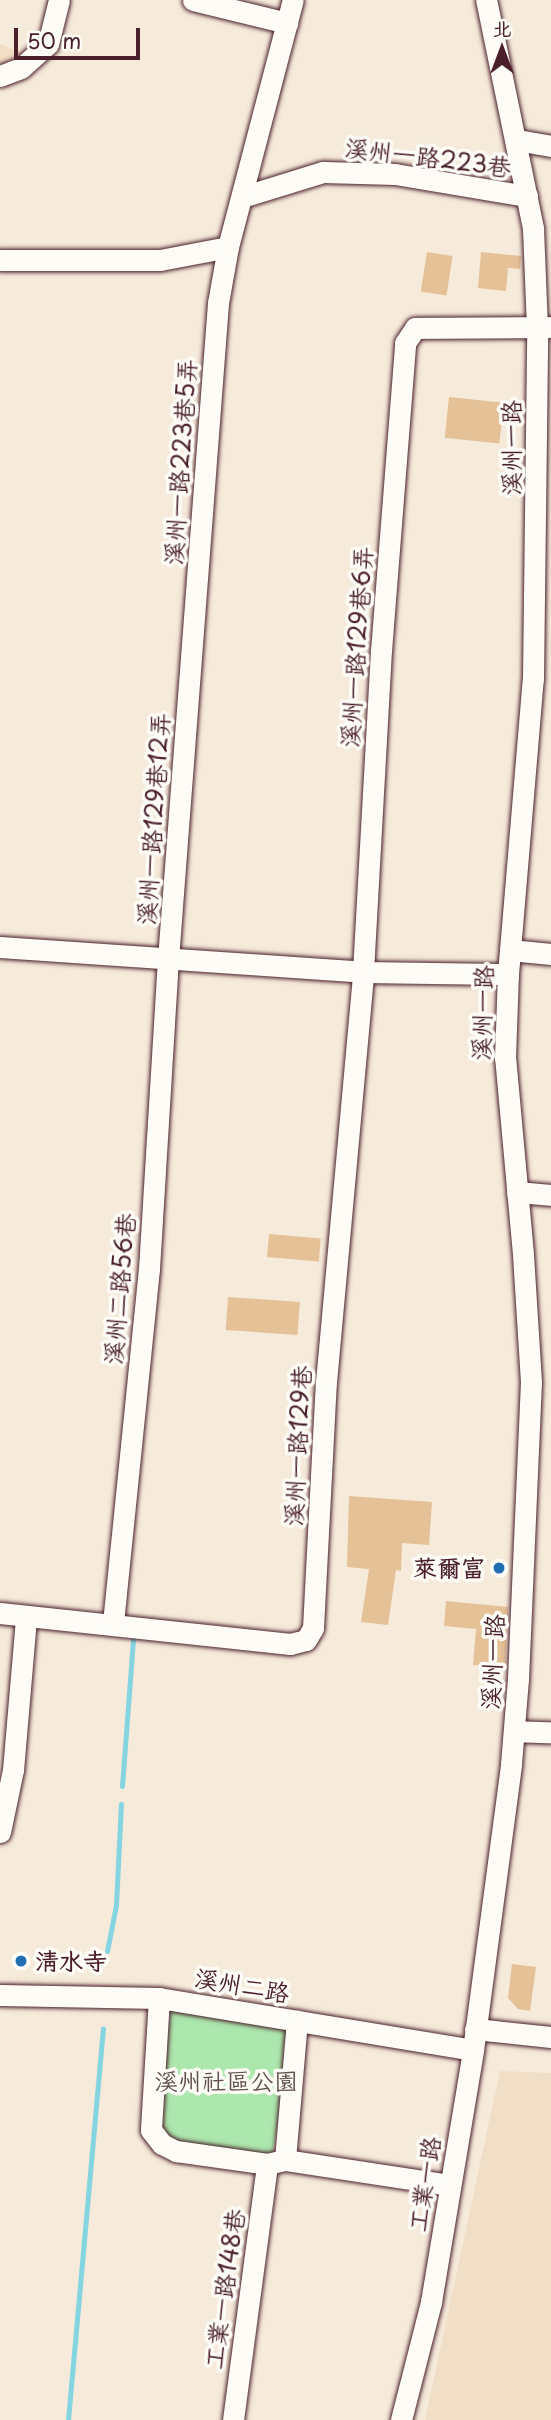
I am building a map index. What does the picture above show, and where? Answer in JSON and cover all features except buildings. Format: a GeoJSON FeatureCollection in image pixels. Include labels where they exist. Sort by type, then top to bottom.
{"type":"FeatureCollection","features":[{"type":"Feature","properties":{"kind":"street"},"geometry":{"type":"LineString","coordinates":[[0,76],[21,68],[48,44],[59,0]]}},
{"type":"Feature","properties":{"kind":"street"},"geometry":{"type":"LineString","coordinates":[[193,0],[287,23]]}},
{"type":"Feature","properties":{"kind":"street","name":"溪州一路223巷5弄"},"geometry":{"type":"LineString","coordinates":[[189,682],[218,303],[228,247],[293,0]]}},
{"type":"Feature","properties":{"kind":"street","name":"溪州一路"},"geometry":{"type":"LineString","coordinates":[[475,2029],[514,1731],[531,1381],[505,1058],[510,950],[542,680],[544,328],[533,228],[486,0]]}},
{"type":"Feature","properties":{"kind":"street"},"geometry":{"type":"LineString","coordinates":[[517,140],[551,146]]}},
{"type":"Feature","properties":{"kind":"street","name":"溪州一路223巷"},"geometry":{"type":"LineString","coordinates":[[242,197],[323,172],[395,174],[527,196]]}},
{"type":"Feature","properties":{"kind":"street"},"geometry":{"type":"LineString","coordinates":[[0,260],[160,260],[228,247]]}},
{"type":"Feature","properties":{"kind":"street","name":"溪州一路129巷6弄"},"geometry":{"type":"LineString","coordinates":[[363,972],[381,651],[405,343],[415,328],[544,328]]}},
{"type":"Feature","properties":{"kind":"street","name":"溪州一路129巷12弄"},"geometry":{"type":"LineString","coordinates":[[169,960],[189,682]]}},
{"type":"Feature","properties":{"kind":"street"},"geometry":{"type":"LineString","coordinates":[[0,947],[363,972],[508,974]]}},
{"type":"Feature","properties":{"kind":"street"},"geometry":{"type":"LineString","coordinates":[[510,950],[551,954]]}},
{"type":"Feature","properties":{"kind":"street","name":"溪州二路56巷"},"geometry":{"type":"LineString","coordinates":[[113,1623],[149,1269],[169,960]]}},
{"type":"Feature","properties":{"kind":"street","name":"溪州一路129巷"},"geometry":{"type":"LineString","coordinates":[[0,1614],[113,1623],[290,1644],[306,1640],[313,1628],[326,1382],[363,972]]}},
{"type":"Feature","properties":{"kind":"street"},"geometry":{"type":"LineString","coordinates":[[517,1192],[551,1195]]}},
{"type":"Feature","properties":{"kind":"street"},"geometry":{"type":"LineString","coordinates":[[0,1832],[8,1734],[26,1617]]}},
{"type":"Feature","properties":{"kind":"street"},"geometry":{"type":"LineString","coordinates":[[514,1731],[551,1732]]}},
{"type":"Feature","properties":{"kind":"street","name":"溪州二路"},"geometry":{"type":"LineString","coordinates":[[0,1995],[159,1998],[472,2050]]}},
{"type":"Feature","properties":{"kind":"street"},"geometry":{"type":"LineString","coordinates":[[159,1998],[151,2130],[162,2144],[176,2151],[450,2185]]}},
{"type":"Feature","properties":{"kind":"street","name":"工業一路148巷"},"geometry":{"type":"LineString","coordinates":[[233,2420],[297,2021]]}},
{"type":"Feature","properties":{"kind":"street"},"geometry":{"type":"LineString","coordinates":[[475,2029],[551,2037]]}},
{"type":"Feature","properties":{"kind":"street","name":"工業一路"},"geometry":{"type":"LineString","coordinates":[[401,2420],[431,2302],[475,2029]]}},
{"type":"Feature","properties":{"kind":"shaded area"},"geometry":{"type":"Polygon","coordinates":[[[0,44],[23,53],[0,77],[0,44]]]}},
{"type":"Feature","properties":{"kind":"shaded area"},"geometry":{"type":"Polygon","coordinates":[[[500,2071],[551,2073],[551,2420],[425,2420],[500,2071]]]}},
{"type":"Feature","properties":{"kind":"green space","name":"溪州社區公園"},"geometry":{"type":"Polygon","coordinates":[[[172,2004],[293,2023],[272,2158],[151,2138],[172,2004]]]}},
{"type":"Feature","properties":{"kind":"waterway"},"geometry":{"type":"LineString","coordinates":[[122,1786],[133,1639]]}},
{"type":"Feature","properties":{"kind":"waterway"},"geometry":{"type":"LineString","coordinates":[[107,1951],[116,1905],[121,1804]]}},
{"type":"Feature","properties":{"kind":"waterway"},"geometry":{"type":"LineString","coordinates":[[68,2420],[103,2029]]}},
{"type":"Feature","properties":{"kind":"place","name":"萊爾富"},"geometry":{"type":"Point","coordinates":[499,1568]}},
{"type":"Feature","properties":{"kind":"place","name":"清水寺"},"geometry":{"type":"Point","coordinates":[21,1961]}}]}
